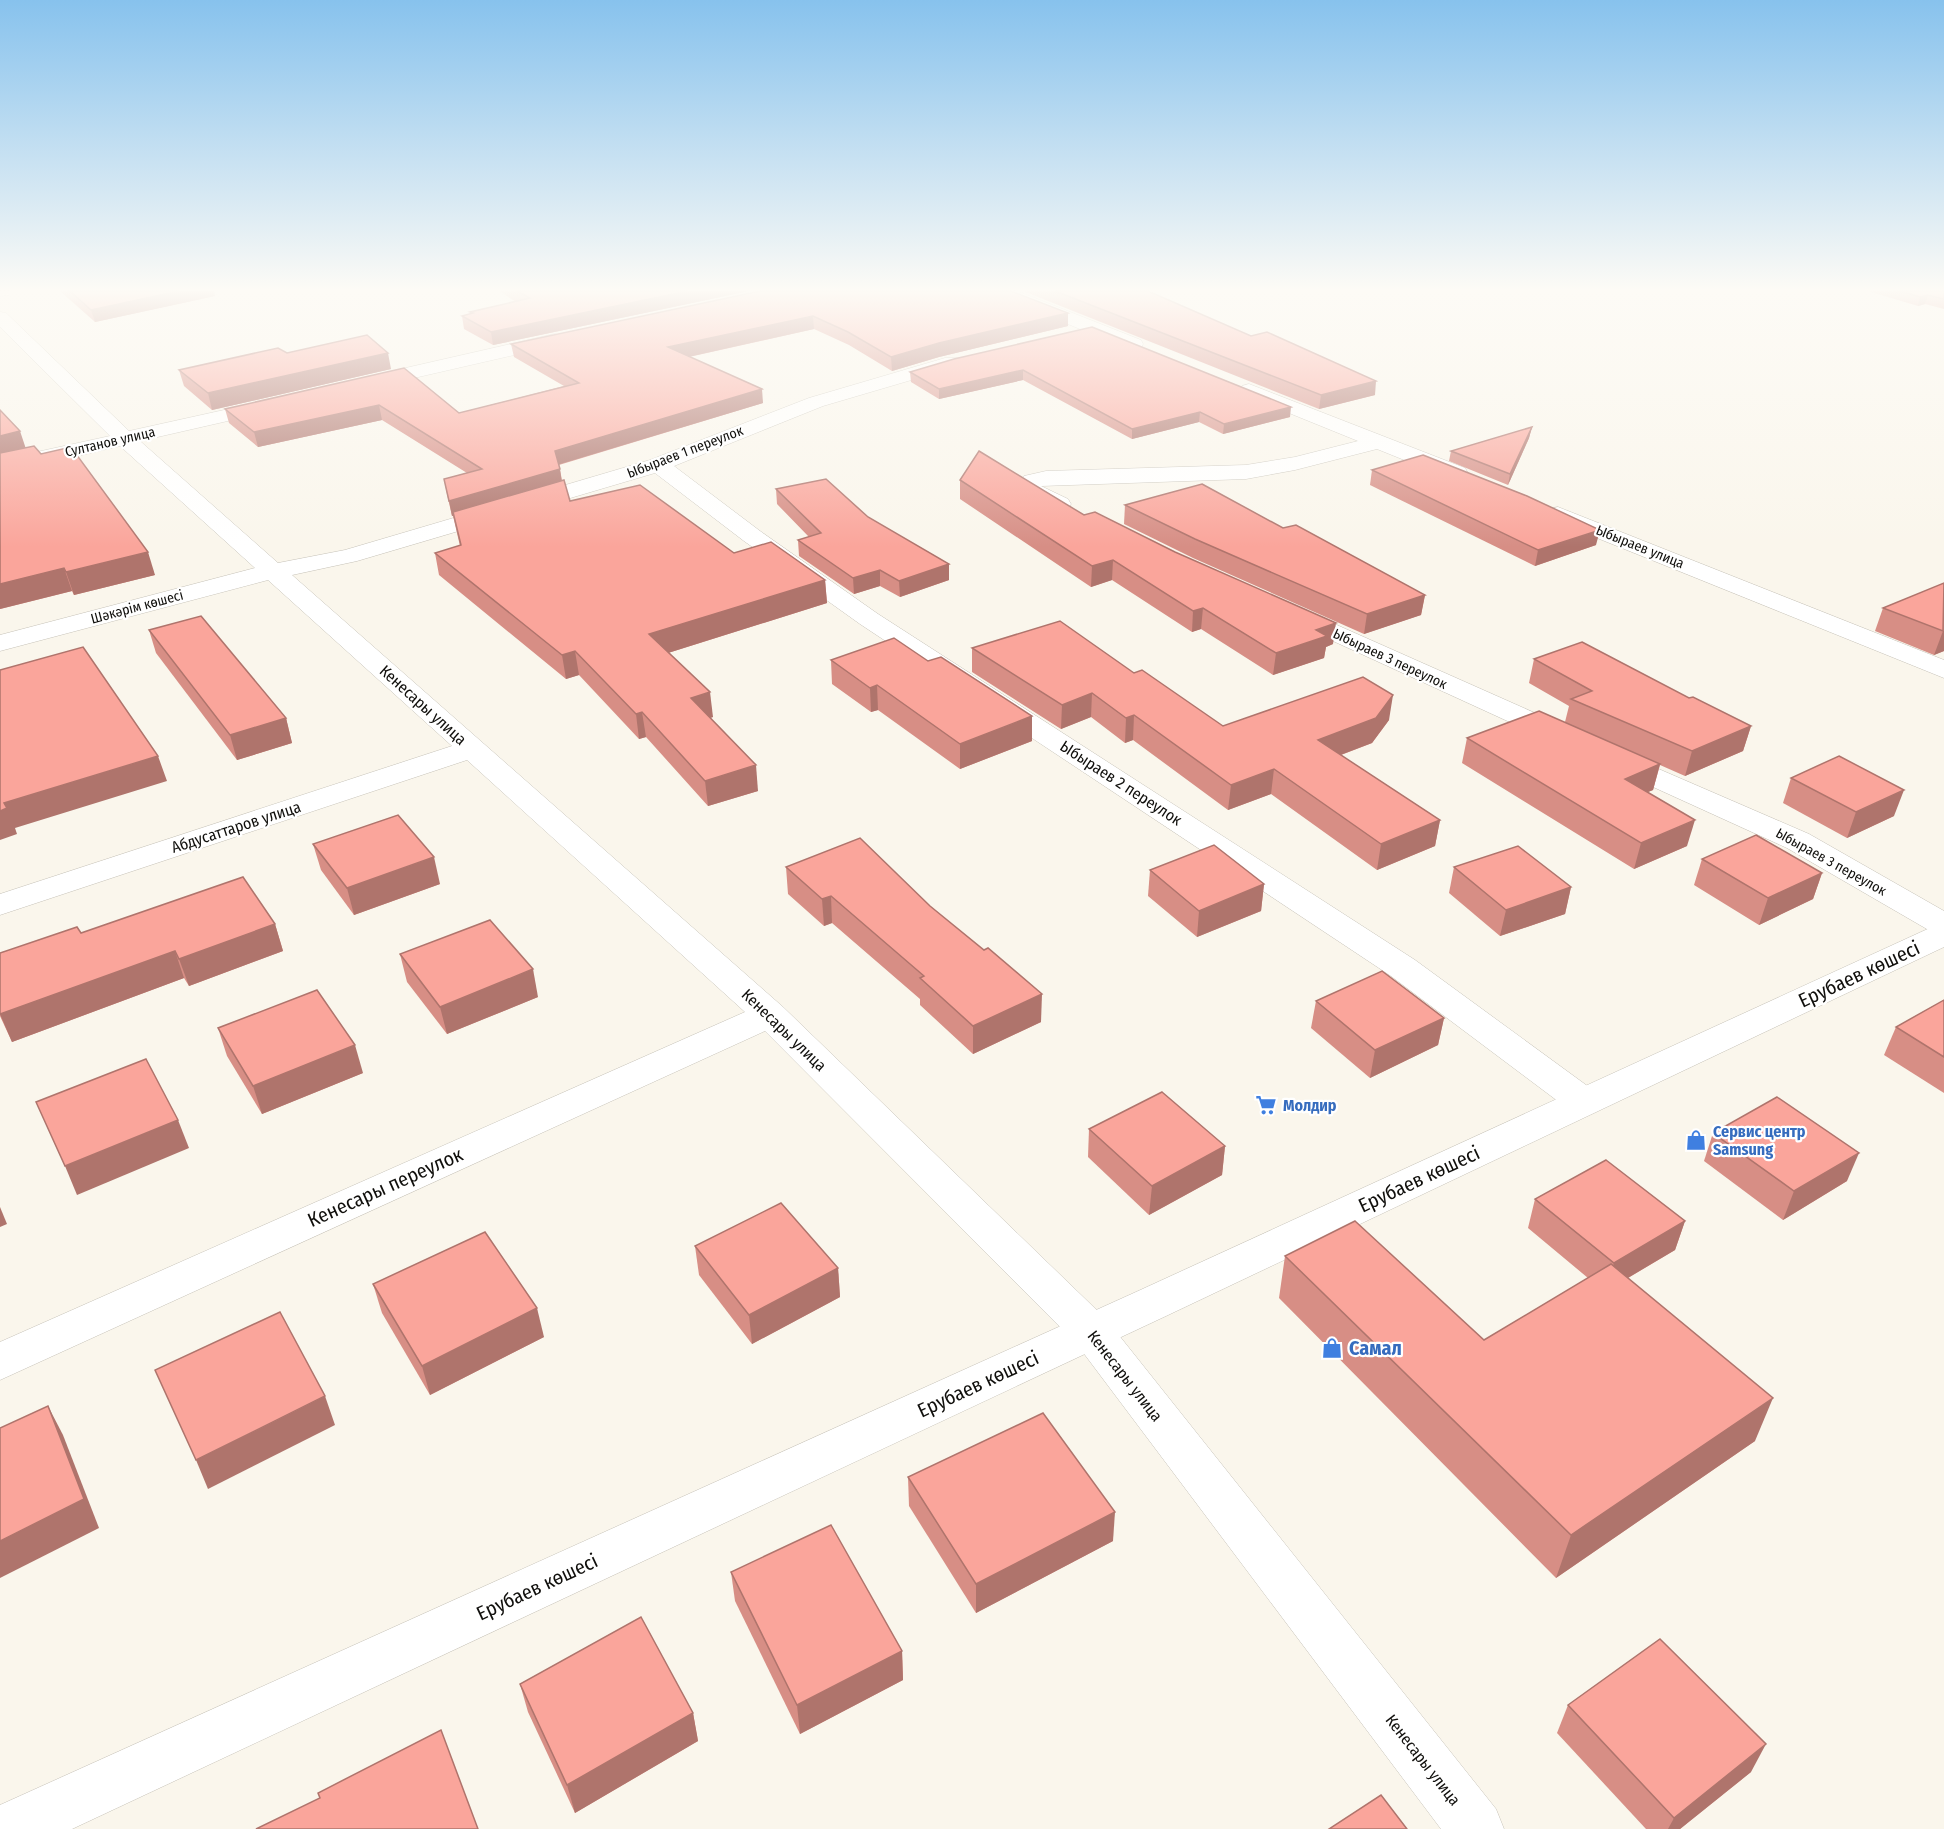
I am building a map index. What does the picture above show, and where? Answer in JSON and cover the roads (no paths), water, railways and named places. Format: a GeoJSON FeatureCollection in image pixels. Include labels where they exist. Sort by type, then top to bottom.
{"type":"FeatureCollection","features":[{"type":"Feature","properties":{"kind":"street","name":"Кенесары улица"},"geometry":{"type":"LineString","coordinates":[[61,376],[125,439],[770,1014],[1091,1331],[1476,1829]]}},
{"type":"Feature","properties":{"kind":"street"},"geometry":{"type":"LineString","coordinates":[[345,388],[396,376]]}},
{"type":"Feature","properties":{"kind":"street","name":"Ыбыраев 1 переулок"},"geometry":{"type":"LineString","coordinates":[[274,571],[349,556],[658,465],[816,402],[905,376]]}},
{"type":"Feature","properties":{"kind":"street"},"geometry":{"type":"LineString","coordinates":[[1225,380],[1477,482]]}},
{"type":"Feature","properties":{"kind":"street","name":"Султанов улица"},"geometry":{"type":"LineString","coordinates":[[0,467],[288,401]]}},
{"type":"Feature","properties":{"kind":"street"},"geometry":{"type":"LineString","coordinates":[[1085,516],[1026,487],[1032,480],[1046,478],[1246,472],[1295,463],[1377,442]]}},
{"type":"Feature","properties":{"kind":"street","name":"Ыбыраев 2 переулок"},"geometry":{"type":"LineString","coordinates":[[658,465],[752,536],[869,619],[1402,968],[1584,1102]]}},
{"type":"Feature","properties":{"kind":"street","name":"Ыбыраев улица"},"geometry":{"type":"LineString","coordinates":[[1544,508],[1944,670]]}},
{"type":"Feature","properties":{"kind":"street","name":"Шәкәрім көшесі"},"geometry":{"type":"LineString","coordinates":[[0,643],[274,571]]}},
{"type":"Feature","properties":{"kind":"street","name":"Ыбыраев 3 переулок"},"geometry":{"type":"LineString","coordinates":[[1276,606],[1798,842],[1944,925]]}},
{"type":"Feature","properties":{"kind":"street","name":"Абдусаттаров улица"},"geometry":{"type":"LineString","coordinates":[[0,905],[472,749]]}},
{"type":"Feature","properties":{"kind":"street","name":"Ерубаев көшесі"},"geometry":{"type":"LineString","coordinates":[[10,1829],[1091,1331],[1944,934]]}},
{"type":"Feature","properties":{"kind":"street","name":"Кенесары переулок"},"geometry":{"type":"LineString","coordinates":[[0,1362],[770,1014]]}},
{"type":"Feature","properties":{"kind":"place","name":"Молдир"},"geometry":{"type":"Point","coordinates":[1266,1105]}},
{"type":"Feature","properties":{"kind":"place","name":"Сервис центр Samsung"},"geometry":{"type":"Point","coordinates":[1696,1140]}},
{"type":"Feature","properties":{"kind":"place","name":"Самал"},"geometry":{"type":"Point","coordinates":[1332,1348]}}]}
